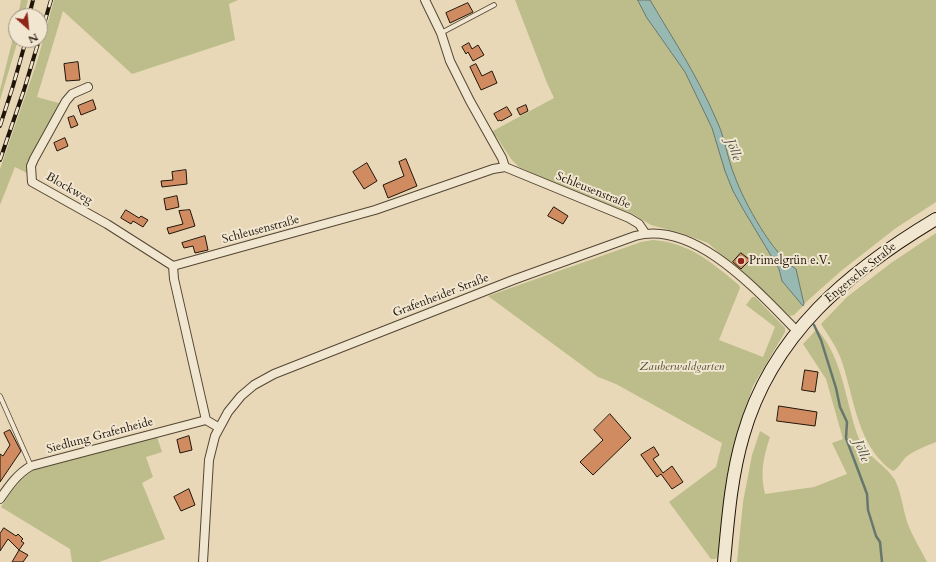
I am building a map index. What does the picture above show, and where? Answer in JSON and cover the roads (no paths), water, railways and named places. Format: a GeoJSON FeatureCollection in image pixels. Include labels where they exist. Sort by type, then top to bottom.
{"type":"FeatureCollection","features":[{"type":"Feature","properties":{"kind":"main road","name":"Engersche Straße"},"geometry":{"type":"LineString","coordinates":[[724,562],[728,514],[734,475],[743,435],[755,403],[770,372],[798,331],[823,303],[851,278],[896,244],[936,218]]}},
{"type":"Feature","properties":{"kind":"street"},"geometry":{"type":"LineString","coordinates":[[425,0],[441,33],[450,61],[470,101],[502,158],[505,167]]}},
{"type":"Feature","properties":{"kind":"street","name":"Blockweg"},"geometry":{"type":"LineString","coordinates":[[88,87],[72,94],[66,101],[31,166],[32,182],[107,224],[173,266]]}},
{"type":"Feature","properties":{"kind":"street","name":"Schleusenstraße"},"geometry":{"type":"LineString","coordinates":[[173,266],[353,216],[493,169],[505,167],[629,218],[639,224],[646,233]]}},
{"type":"Feature","properties":{"kind":"street","name":"Grafenheider Straße"},"geometry":{"type":"LineString","coordinates":[[203,562],[209,460],[212,444],[218,428],[228,412],[247,390],[274,374],[513,280],[646,233],[666,234],[687,240],[705,249],[736,272],[798,331]]}},
{"type":"Feature","properties":{"kind":"street"},"geometry":{"type":"LineString","coordinates":[[173,266],[174,279],[206,420],[218,428]]}},
{"type":"Feature","properties":{"kind":"street","name":"Siedlung Grafenheide"},"geometry":{"type":"LineString","coordinates":[[0,499],[15,479],[31,466],[206,420]]}},
{"type":"Feature","properties":{"kind":"lane"},"geometry":{"type":"LineString","coordinates":[[441,33],[494,4]]}},
{"type":"Feature","properties":{"kind":"lane"},"geometry":{"type":"LineString","coordinates":[[0,396],[31,466]]}},
{"type":"Feature","properties":{"kind":"water"},"geometry":{"type":"Polygon","coordinates":[[[638,0],[650,0],[693,73],[719,126],[732,170],[745,200],[769,240],[787,262],[796,269],[804,304],[803,306],[782,281],[779,269],[733,191],[725,171],[712,128],[685,72],[647,18],[638,0]]]}},
{"type":"Feature","properties":{"kind":"waterway","name":"Jölle"},"geometry":{"type":"LineString","coordinates":[[814,325],[821,340],[836,388],[840,407],[847,422],[846,438],[867,494],[868,510],[876,536],[880,542],[882,562]]}},
{"type":"Feature","properties":{"kind":"railway"},"geometry":{"type":"LineString","coordinates":[[31,8],[33,0]]}},
{"type":"Feature","properties":{"kind":"railway"},"geometry":{"type":"LineString","coordinates":[[48,10],[51,0]]}},
{"type":"Feature","properties":{"kind":"railway"},"geometry":{"type":"LineString","coordinates":[[0,126],[24,48]]}},
{"type":"Feature","properties":{"kind":"railway"},"geometry":{"type":"LineString","coordinates":[[0,160],[37,48]]}},
{"type":"Feature","properties":{"kind":"place","name":"Primelgrün e.V."},"geometry":{"type":"Point","coordinates":[741,261]}},
{"type":"Feature","properties":{"kind":"park label","name":"Zauberwaldgarten"},"geometry":{"type":"Point","coordinates":[682,367]}}]}
